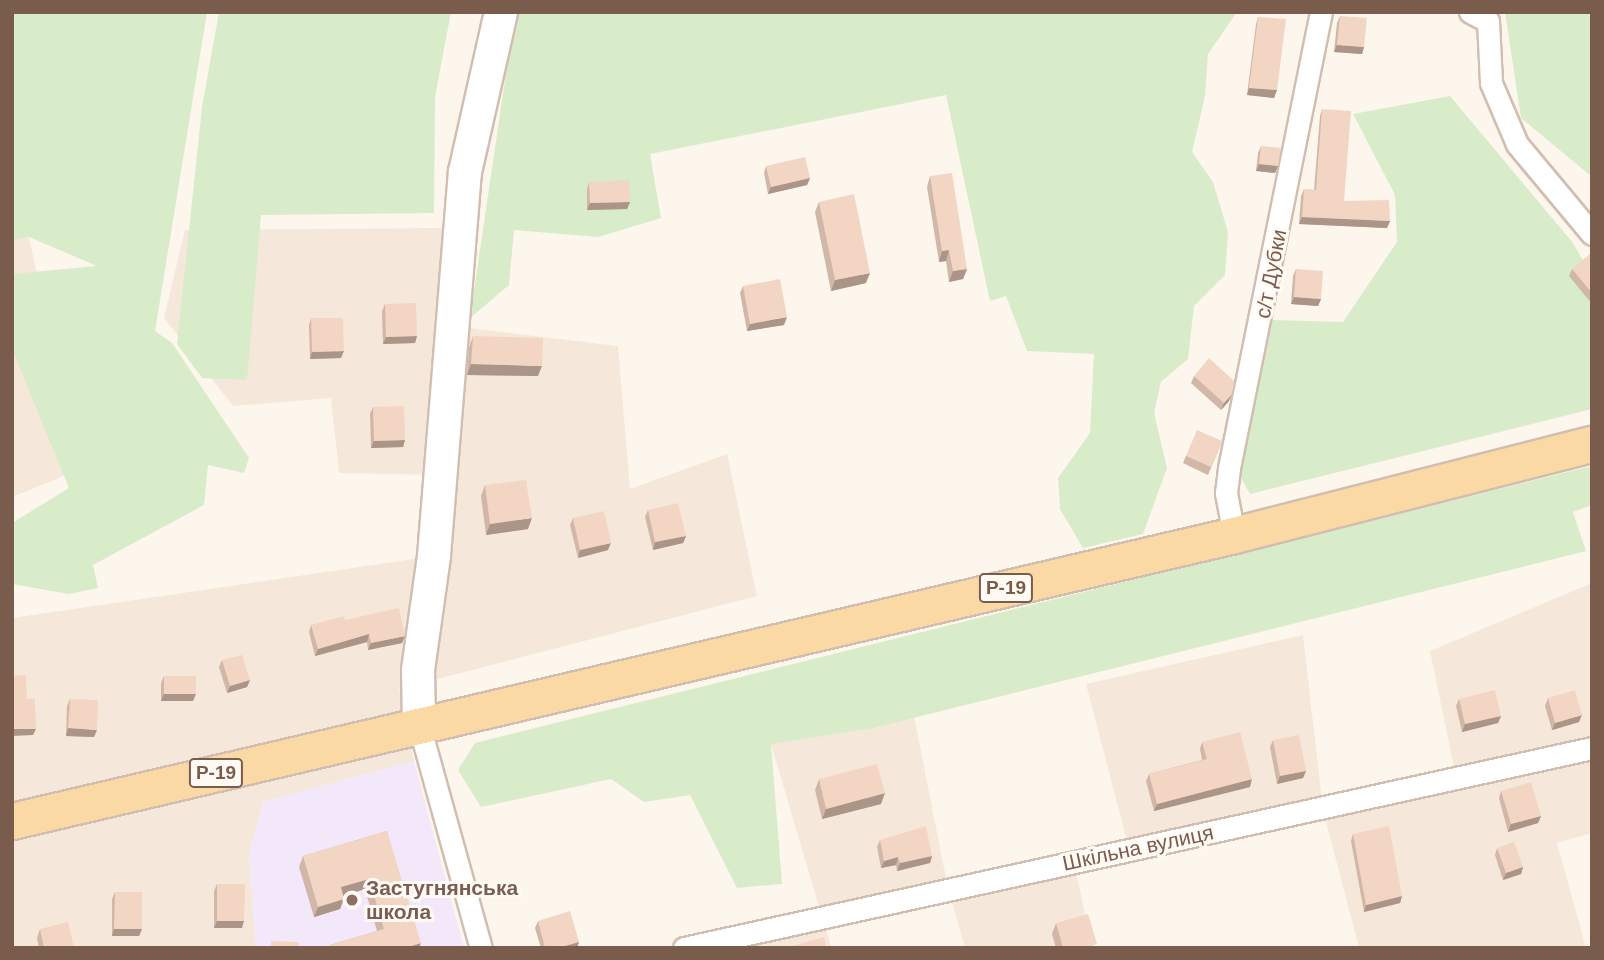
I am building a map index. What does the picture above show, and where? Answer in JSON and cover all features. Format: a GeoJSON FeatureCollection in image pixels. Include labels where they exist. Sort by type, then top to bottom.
{"type":"FeatureCollection","features":[{"type":"Feature","properties":{"kind":"main road","name":"Р-19"},"geometry":{"type":"LineString","coordinates":[[12,821],[1234,535],[1592,444]]}},
{"type":"Feature","properties":{"kind":"street"},"geometry":{"type":"LineString","coordinates":[[481,948],[419,725],[418,670],[434,556],[465,172],[501,12]]}},
{"type":"Feature","properties":{"kind":"street","name":"с/т Дубки"},"geometry":{"type":"LineString","coordinates":[[1234,535],[1226,493],[1229,468],[1321,12]]}},
{"type":"Feature","properties":{"kind":"street"},"geometry":{"type":"LineString","coordinates":[[1483,15],[1492,83],[1517,144],[1592,234]]}},
{"type":"Feature","properties":{"kind":"street","name":"Шкільна вулиця"},"geometry":{"type":"LineString","coordinates":[[684,948],[1592,748]]}},
{"type":"Feature","properties":{"kind":"shaded area"},"geometry":{"type":"Polygon","coordinates":[[[444,228],[453,326],[618,346],[630,489],[727,454],[757,596],[399,689],[414,761],[263,802],[249,853],[256,948],[12,948],[12,618],[434,556],[441,475],[339,473],[331,398],[233,406],[164,318],[185,230],[444,228]]]}},
{"type":"Feature","properties":{"kind":"shaded area"},"geometry":{"type":"Polygon","coordinates":[[[29,237],[79,470],[12,497],[12,240],[29,237]]]}},
{"type":"Feature","properties":{"kind":"shaded area"},"geometry":{"type":"Polygon","coordinates":[[[1592,583],[1592,833],[1557,843],[1586,948],[1359,948],[1323,810],[1129,849],[1086,684],[1303,635],[1323,809],[1456,777],[1430,651],[1592,583]]]}},
{"type":"Feature","properties":{"kind":"shaded area"},"geometry":{"type":"Polygon","coordinates":[[[912,706],[948,888],[1074,861],[1092,948],[965,948],[948,889],[822,917],[771,744],[912,706]]]}},
{"type":"Feature","properties":{"kind":"shaded area","name":"Застугнянська школа"},"geometry":{"type":"Polygon","coordinates":[[[414,761],[464,948],[256,948],[249,853],[263,802],[414,761]]]}},
{"type":"Feature","properties":{"kind":"shaded area"},"geometry":{"type":"Polygon","coordinates":[[[822,917],[832,948],[684,948],[822,917]]]}},
{"type":"Feature","properties":{"kind":"green space"},"geometry":{"type":"Polygon","coordinates":[[[12,12],[207,12],[155,331],[172,343],[249,458],[244,473],[208,465],[204,505],[93,565],[98,588],[69,594],[12,584],[12,523],[69,488],[12,349],[12,274],[97,266],[29,237],[12,240],[12,12]]]}},
{"type":"Feature","properties":{"kind":"green space"},"geometry":{"type":"Polygon","coordinates":[[[219,12],[451,12],[435,97],[434,213],[261,215],[247,380],[202,378],[177,344],[202,107],[219,12]]]}},
{"type":"Feature","properties":{"kind":"green space"},"geometry":{"type":"Polygon","coordinates":[[[515,12],[1237,12],[1208,54],[1205,96],[1192,152],[1213,182],[1228,232],[1225,275],[1194,306],[1188,359],[1161,382],[1154,413],[1167,468],[1143,534],[1083,548],[1060,509],[1058,478],[1090,433],[1094,354],[1027,351],[1006,296],[990,301],[946,95],[650,154],[661,218],[598,237],[514,230],[509,285],[470,318],[515,12]]]}},
{"type":"Feature","properties":{"kind":"green space"},"geometry":{"type":"Polygon","coordinates":[[[1505,12],[1592,12],[1592,177],[1521,118],[1505,12]]]}},
{"type":"Feature","properties":{"kind":"green space"},"geometry":{"type":"Polygon","coordinates":[[[1450,96],[1573,243],[1592,276],[1592,409],[1250,494],[1237,471],[1272,320],[1343,322],[1397,242],[1395,195],[1353,114],[1450,96]]]}},
{"type":"Feature","properties":{"kind":"green space"},"geometry":{"type":"Polygon","coordinates":[[[1592,466],[1592,505],[1573,512],[1586,551],[873,728],[771,744],[782,884],[737,888],[690,795],[644,802],[611,779],[481,807],[458,770],[475,743],[1592,466]]]}},
{"type":"Feature","properties":{"kind":"building"},"geometry":{"type":"Polygon","coordinates":[[[1340,16],[1367,18],[1364,47],[1337,45],[1340,16]]]}},
{"type":"Feature","properties":{"kind":"building"},"geometry":{"type":"Polygon","coordinates":[[[1258,17],[1286,19],[1277,90],[1249,88],[1258,17]]]}},
{"type":"Feature","properties":{"kind":"building"},"geometry":{"type":"Polygon","coordinates":[[[1322,109],[1351,111],[1344,201],[1389,200],[1390,221],[1302,217],[1304,189],[1316,190],[1322,109]]]}},
{"type":"Feature","properties":{"kind":"building"},"geometry":{"type":"Polygon","coordinates":[[[1261,146],[1281,148],[1278,166],[1259,164],[1261,146]]]}},
{"type":"Feature","properties":{"kind":"building"},"geometry":{"type":"Polygon","coordinates":[[[805,157],[810,178],[771,187],[766,166],[805,157]]]}},
{"type":"Feature","properties":{"kind":"building"},"geometry":{"type":"Polygon","coordinates":[[[952,173],[967,269],[953,271],[949,250],[942,251],[930,176],[952,173]]]}},
{"type":"Feature","properties":{"kind":"building"},"geometry":{"type":"Polygon","coordinates":[[[629,180],[630,202],[590,203],[589,182],[629,180]]]}},
{"type":"Feature","properties":{"kind":"building"},"geometry":{"type":"Polygon","coordinates":[[[854,194],[870,273],[835,280],[819,202],[854,194]]]}},
{"type":"Feature","properties":{"kind":"building"},"geometry":{"type":"Polygon","coordinates":[[[1590,254],[1592,256],[1592,293],[1572,269],[1590,254]]]}},
{"type":"Feature","properties":{"kind":"building"},"geometry":{"type":"Polygon","coordinates":[[[1296,269],[1323,271],[1321,299],[1294,297],[1296,269]]]}},
{"type":"Feature","properties":{"kind":"building"},"geometry":{"type":"Polygon","coordinates":[[[780,279],[787,317],[750,324],[743,286],[780,279]]]}},
{"type":"Feature","properties":{"kind":"building"},"geometry":{"type":"Polygon","coordinates":[[[416,303],[417,336],[386,337],[385,304],[416,303]]]}},
{"type":"Feature","properties":{"kind":"building"},"geometry":{"type":"Polygon","coordinates":[[[311,318],[343,318],[344,351],[312,352],[311,318]]]}},
{"type":"Feature","properties":{"kind":"building"},"geometry":{"type":"Polygon","coordinates":[[[473,336],[543,338],[542,366],[471,364],[473,336]]]}},
{"type":"Feature","properties":{"kind":"building"},"geometry":{"type":"Polygon","coordinates":[[[1209,358],[1234,381],[1232,394],[1224,403],[1194,376],[1209,358]]]}},
{"type":"Feature","properties":{"kind":"building"},"geometry":{"type":"Polygon","coordinates":[[[404,406],[405,440],[374,441],[373,407],[404,406]]]}},
{"type":"Feature","properties":{"kind":"building"},"geometry":{"type":"Polygon","coordinates":[[[1197,430],[1222,441],[1211,467],[1186,456],[1197,430]]]}},
{"type":"Feature","properties":{"kind":"building"},"geometry":{"type":"Polygon","coordinates":[[[526,480],[532,518],[490,524],[485,485],[526,480]]]}},
{"type":"Feature","properties":{"kind":"building"},"geometry":{"type":"Polygon","coordinates":[[[678,503],[686,536],[655,542],[648,510],[678,503]]]}},
{"type":"Feature","properties":{"kind":"building"},"geometry":{"type":"Polygon","coordinates":[[[604,511],[611,543],[580,550],[573,518],[604,511]]]}},
{"type":"Feature","properties":{"kind":"building"},"geometry":{"type":"Polygon","coordinates":[[[399,608],[405,636],[371,643],[369,634],[318,649],[311,625],[344,616],[345,620],[399,608]]]}},
{"type":"Feature","properties":{"kind":"building"},"geometry":{"type":"Polygon","coordinates":[[[242,655],[250,680],[230,686],[222,660],[242,655]]]}},
{"type":"Feature","properties":{"kind":"building"},"geometry":{"type":"Polygon","coordinates":[[[26,675],[27,699],[35,699],[36,729],[12,729],[12,676],[26,675]]]}},
{"type":"Feature","properties":{"kind":"building"},"geometry":{"type":"Polygon","coordinates":[[[164,676],[196,676],[196,694],[164,694],[164,676]]]}},
{"type":"Feature","properties":{"kind":"building"},"geometry":{"type":"Polygon","coordinates":[[[1495,690],[1501,716],[1465,724],[1459,699],[1495,690]]]}},
{"type":"Feature","properties":{"kind":"building"},"geometry":{"type":"Polygon","coordinates":[[[1575,690],[1582,715],[1555,723],[1548,698],[1575,690]]]}},
{"type":"Feature","properties":{"kind":"building"},"geometry":{"type":"Polygon","coordinates":[[[70,699],[98,700],[97,730],[68,728],[70,699]]]}},
{"type":"Feature","properties":{"kind":"building"},"geometry":{"type":"Polygon","coordinates":[[[1240,732],[1252,779],[1157,804],[1149,774],[1207,759],[1202,742],[1240,732]]]}},
{"type":"Feature","properties":{"kind":"building"},"geometry":{"type":"Polygon","coordinates":[[[1299,735],[1306,771],[1280,776],[1273,740],[1299,735]]]}},
{"type":"Feature","properties":{"kind":"building"},"geometry":{"type":"Polygon","coordinates":[[[877,764],[885,793],[826,809],[819,779],[877,764]]]}},
{"type":"Feature","properties":{"kind":"building"},"geometry":{"type":"Polygon","coordinates":[[[1531,782],[1541,816],[1511,824],[1501,791],[1531,782]]]}},
{"type":"Feature","properties":{"kind":"building"},"geometry":{"type":"Polygon","coordinates":[[[926,826],[932,856],[900,863],[898,857],[884,861],[880,840],[926,826]]]}},
{"type":"Feature","properties":{"kind":"building"},"geometry":{"type":"Polygon","coordinates":[[[1389,826],[1402,896],[1366,905],[1353,834],[1389,826]]]}},
{"type":"Feature","properties":{"kind":"building"},"geometry":{"type":"Polygon","coordinates":[[[387,831],[421,943],[405,948],[331,948],[330,945],[384,929],[369,879],[341,887],[344,899],[318,907],[303,856],[387,831]]]}},
{"type":"Feature","properties":{"kind":"building"},"geometry":{"type":"Polygon","coordinates":[[[1514,842],[1523,867],[1506,873],[1497,848],[1514,842]]]}},
{"type":"Feature","properties":{"kind":"building"},"geometry":{"type":"Polygon","coordinates":[[[217,884],[245,884],[244,921],[217,921],[217,884]]]}},
{"type":"Feature","properties":{"kind":"building"},"geometry":{"type":"Polygon","coordinates":[[[115,892],[142,892],[142,929],[114,929],[115,892]]]}},
{"type":"Feature","properties":{"kind":"building"},"geometry":{"type":"Polygon","coordinates":[[[570,911],[579,942],[558,948],[545,948],[538,921],[570,911]]]}},
{"type":"Feature","properties":{"kind":"building"},"geometry":{"type":"Polygon","coordinates":[[[1088,914],[1097,944],[1085,948],[1063,948],[1056,923],[1088,914]]]}},
{"type":"Feature","properties":{"kind":"building"},"geometry":{"type":"Polygon","coordinates":[[[68,922],[74,948],[44,948],[40,929],[68,922]]]}},
{"type":"Feature","properties":{"kind":"building"},"geometry":{"type":"Polygon","coordinates":[[[824,937],[827,948],[792,948],[792,946],[824,937]]]}},
{"type":"Feature","properties":{"kind":"building"},"geometry":{"type":"Polygon","coordinates":[[[271,941],[299,942],[299,948],[271,948],[271,941]]]}},
{"type":"Feature","properties":{"kind":"place","name":"Застугнянська школа"},"geometry":{"type":"Point","coordinates":[352,900]}}]}
